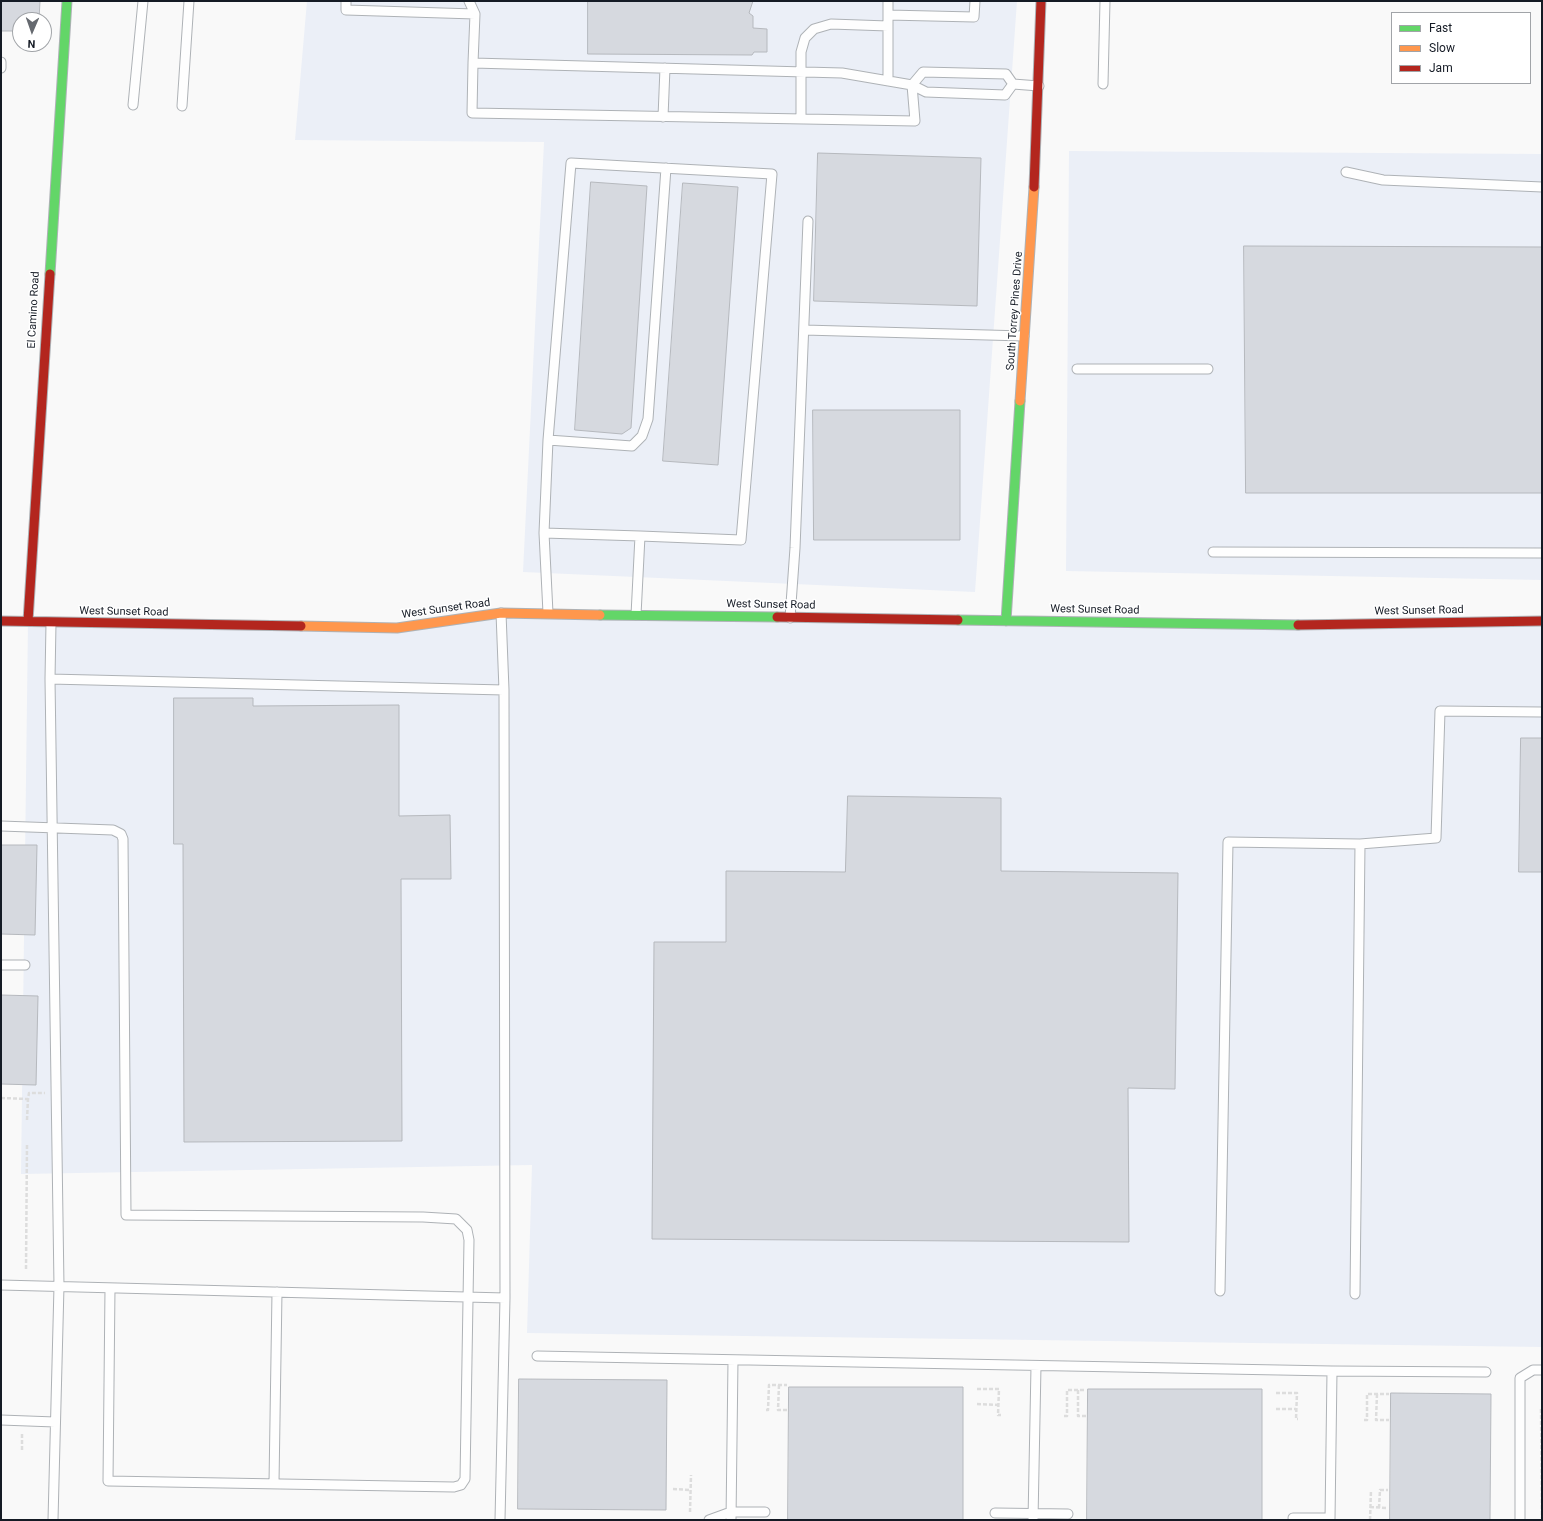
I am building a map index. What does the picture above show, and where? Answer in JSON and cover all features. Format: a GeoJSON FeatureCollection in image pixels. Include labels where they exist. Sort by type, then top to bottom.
{"type":"FeatureCollection","features":[{"type":"Feature","properties":{"kind":"main road","name":"El Camino Road"},"geometry":{"type":"LineString","coordinates":[[28,621],[66,1]]}},
{"type":"Feature","properties":{"kind":"main road","name":"South Torrey Pines Drive"},"geometry":{"type":"LineString","coordinates":[[1006,621],[1038,144],[1041,1]]}},
{"type":"Feature","properties":{"kind":"main road","name":"West Sunset Road"},"geometry":{"type":"LineString","coordinates":[[1,621],[397,628],[501,613],[1280,625],[1542,621]]}},
{"type":"Feature","properties":{"kind":"lane"},"geometry":{"type":"LineString","coordinates":[[133,106],[143,1]]}},
{"type":"Feature","properties":{"kind":"lane"},"geometry":{"type":"LineString","coordinates":[[182,106],[189,1]]}},
{"type":"Feature","properties":{"kind":"lane"},"geometry":{"type":"LineString","coordinates":[[346,1],[346,10],[475,14]]}},
{"type":"Feature","properties":{"kind":"lane"},"geometry":{"type":"LineString","coordinates":[[470,1],[475,14],[472,113],[915,121],[912,85],[923,72],[1006,74],[1012,84]]}},
{"type":"Feature","properties":{"kind":"lane"},"geometry":{"type":"LineString","coordinates":[[888,1],[888,81]]}},
{"type":"Feature","properties":{"kind":"lane"},"geometry":{"type":"LineString","coordinates":[[888,15],[974,17],[975,1]]}},
{"type":"Feature","properties":{"kind":"lane"},"geometry":{"type":"LineString","coordinates":[[1103,84],[1105,1]]}},
{"type":"Feature","properties":{"kind":"lane"},"geometry":{"type":"LineString","coordinates":[[801,119],[801,52],[805,38],[814,29],[831,24],[888,26]]}},
{"type":"Feature","properties":{"kind":"lane"},"geometry":{"type":"LineString","coordinates":[[1,62],[1,68]]}},
{"type":"Feature","properties":{"kind":"lane"},"geometry":{"type":"LineString","coordinates":[[473,63],[842,72],[912,85],[926,92],[1005,95],[1012,84]]}},
{"type":"Feature","properties":{"kind":"lane"},"geometry":{"type":"LineString","coordinates":[[663,117],[665,68]]}},
{"type":"Feature","properties":{"kind":"lane"},"geometry":{"type":"LineString","coordinates":[[1012,84],[1039,86]]}},
{"type":"Feature","properties":{"kind":"lane"},"geometry":{"type":"LineString","coordinates":[[544,533],[741,540],[772,174],[571,163],[548,440],[544,533],[548,613]]}},
{"type":"Feature","properties":{"kind":"lane"},"geometry":{"type":"LineString","coordinates":[[548,440],[632,446],[642,436],[648,419],[666,168]]}},
{"type":"Feature","properties":{"kind":"lane"},"geometry":{"type":"LineString","coordinates":[[1346,172],[1383,180],[1542,187]]}},
{"type":"Feature","properties":{"kind":"lane"},"geometry":{"type":"LineString","coordinates":[[790,618],[795,548],[808,221]]}},
{"type":"Feature","properties":{"kind":"lane"},"geometry":{"type":"LineString","coordinates":[[804,330],[1026,336]]}},
{"type":"Feature","properties":{"kind":"lane"},"geometry":{"type":"LineString","coordinates":[[1077,369],[1208,369]]}},
{"type":"Feature","properties":{"kind":"lane"},"geometry":{"type":"LineString","coordinates":[[636,615],[640,536]]}},
{"type":"Feature","properties":{"kind":"lane"},"geometry":{"type":"LineString","coordinates":[[1213,552],[1542,554]]}},
{"type":"Feature","properties":{"kind":"lane"},"geometry":{"type":"LineString","coordinates":[[500,1520],[505,1298],[504,690],[501,613]]}},
{"type":"Feature","properties":{"kind":"lane"},"geometry":{"type":"LineString","coordinates":[[52,623],[50,679],[59,1286],[53,1520]]}},
{"type":"Feature","properties":{"kind":"lane"},"geometry":{"type":"LineString","coordinates":[[50,679],[504,690]]}},
{"type":"Feature","properties":{"kind":"lane"},"geometry":{"type":"LineString","coordinates":[[1220,1291],[1228,842],[1360,844],[1436,838],[1440,711],[1542,712]]}},
{"type":"Feature","properties":{"kind":"lane"},"geometry":{"type":"LineString","coordinates":[[1,826],[112,830],[121,834],[123,839],[126,1215],[456,1219],[467,1230],[469,1240],[465,1479],[461,1485],[454,1487],[108,1481],[110,1288]]}},
{"type":"Feature","properties":{"kind":"lane"},"geometry":{"type":"LineString","coordinates":[[1355,1294],[1360,844]]}},
{"type":"Feature","properties":{"kind":"lane"},"geometry":{"type":"LineString","coordinates":[[1,965],[25,965]]}},
{"type":"Feature","properties":{"kind":"lane"},"geometry":{"type":"LineString","coordinates":[[1,1285],[505,1298]]}},
{"type":"Feature","properties":{"kind":"lane"},"geometry":{"type":"LineString","coordinates":[[274,1483],[277,1292]]}},
{"type":"Feature","properties":{"kind":"lane"},"geometry":{"type":"LineString","coordinates":[[537,1356],[1332,1371],[1486,1372]]}},
{"type":"Feature","properties":{"kind":"lane"},"geometry":{"type":"LineString","coordinates":[[731,1516],[733,1360]]}},
{"type":"Feature","properties":{"kind":"lane"},"geometry":{"type":"LineString","coordinates":[[1033,1517],[1036,1366]]}},
{"type":"Feature","properties":{"kind":"lane"},"geometry":{"type":"LineString","coordinates":[[1520,1520],[1520,1378],[1533,1370],[1542,1370]]}},
{"type":"Feature","properties":{"kind":"lane"},"geometry":{"type":"LineString","coordinates":[[1294,1518],[1330,1519],[1332,1371]]}},
{"type":"Feature","properties":{"kind":"lane"},"geometry":{"type":"LineString","coordinates":[[1,1420],[55,1422]]}},
{"type":"Feature","properties":{"kind":"lane"},"geometry":{"type":"LineString","coordinates":[[709,1520],[764,1512]]}},
{"type":"Feature","properties":{"kind":"lane"},"geometry":{"type":"LineString","coordinates":[[995,1513],[1033,1517],[1068,1514]]}},
{"type":"Feature","properties":{"kind":"path"},"geometry":{"type":"LineString","coordinates":[[27,1120],[29,1093],[48,1093]]}},
{"type":"Feature","properties":{"kind":"path"},"geometry":{"type":"LineString","coordinates":[[1,1098],[28,1098]]}},
{"type":"Feature","properties":{"kind":"path"},"geometry":{"type":"LineString","coordinates":[[26,1269],[28,1144]]}},
{"type":"Feature","properties":{"kind":"path"},"geometry":{"type":"LineString","coordinates":[[766,1410],[768,1410],[769,1385],[787,1385]]}},
{"type":"Feature","properties":{"kind":"path"},"geometry":{"type":"LineString","coordinates":[[779,1385],[778,1410],[787,1410]]}},
{"type":"Feature","properties":{"kind":"path"},"geometry":{"type":"LineString","coordinates":[[977,1388],[999,1389],[998,1415],[1001,1415]]}},
{"type":"Feature","properties":{"kind":"path"},"geometry":{"type":"LineString","coordinates":[[1064,1416],[1067,1416],[1066,1390],[1086,1390]]}},
{"type":"Feature","properties":{"kind":"path"},"geometry":{"type":"LineString","coordinates":[[1078,1390],[1078,1416],[1086,1416]]}},
{"type":"Feature","properties":{"kind":"path"},"geometry":{"type":"LineString","coordinates":[[1276,1393],[1297,1393],[1296,1419],[1298,1419]]}},
{"type":"Feature","properties":{"kind":"path"},"geometry":{"type":"LineString","coordinates":[[1364,1420],[1367,1420],[1367,1394],[1389,1394]]}},
{"type":"Feature","properties":{"kind":"path"},"geometry":{"type":"LineString","coordinates":[[1377,1394],[1376,1420],[1389,1420]]}},
{"type":"Feature","properties":{"kind":"path"},"geometry":{"type":"LineString","coordinates":[[977,1404],[998,1405]]}},
{"type":"Feature","properties":{"kind":"path"},"geometry":{"type":"LineString","coordinates":[[1276,1409],[1296,1409]]}},
{"type":"Feature","properties":{"kind":"path"},"geometry":{"type":"LineString","coordinates":[[1541,1409],[1542,1518]]}},
{"type":"Feature","properties":{"kind":"path"},"geometry":{"type":"LineString","coordinates":[[22,1421],[22,1450]]}},
{"type":"Feature","properties":{"kind":"path"},"geometry":{"type":"LineString","coordinates":[[690,1512],[691,1475]]}},
{"type":"Feature","properties":{"kind":"path"},"geometry":{"type":"LineString","coordinates":[[673,1489],[691,1490]]}},
{"type":"Feature","properties":{"kind":"path"},"geometry":{"type":"LineString","coordinates":[[1370,1490],[1370,1520]]}},
{"type":"Feature","properties":{"kind":"path"},"geometry":{"type":"LineString","coordinates":[[1379,1508],[1380,1490],[1388,1490]]}},
{"type":"Feature","properties":{"kind":"path"},"geometry":{"type":"LineString","coordinates":[[1370,1507],[1387,1508]]}},
{"type":"Feature","properties":{"kind":"shaded area"},"geometry":{"type":"Polygon","coordinates":[[[307,1],[1017,1],[975,592],[523,572],[544,142],[295,140],[307,1]]]}},
{"type":"Feature","properties":{"kind":"shaded area"},"geometry":{"type":"Polygon","coordinates":[[[1069,151],[1542,154],[1542,580],[1066,571],[1069,151]]]}},
{"type":"Feature","properties":{"kind":"shaded area"},"geometry":{"type":"Polygon","coordinates":[[[501,613],[1542,621],[1542,1347],[527,1333],[532,1165],[21,1174],[28,621],[397,628],[501,613]]]}},
{"type":"Feature","properties":{"kind":"building"},"geometry":{"type":"Polygon","coordinates":[[[1,1],[40,1],[39,12],[12,12],[12,31],[1,31],[1,1]]]}},
{"type":"Feature","properties":{"kind":"building"},"geometry":{"type":"Polygon","coordinates":[[[588,1],[753,1],[749,13],[753,16],[753,28],[767,29],[767,52],[754,52],[752,55],[588,54],[588,1]]]}},
{"type":"Feature","properties":{"kind":"building"},"geometry":{"type":"Polygon","coordinates":[[[818,153],[981,158],[977,306],[814,301],[818,153]]]}},
{"type":"Feature","properties":{"kind":"building"},"geometry":{"type":"Polygon","coordinates":[[[591,182],[647,186],[631,428],[622,434],[575,430],[591,182]]]}},
{"type":"Feature","properties":{"kind":"building"},"geometry":{"type":"Polygon","coordinates":[[[683,183],[738,187],[718,465],[663,461],[683,183]]]}},
{"type":"Feature","properties":{"kind":"building"},"geometry":{"type":"Polygon","coordinates":[[[1244,246],[1542,247],[1542,493],[1246,493],[1244,246]]]}},
{"type":"Feature","properties":{"kind":"building"},"geometry":{"type":"Polygon","coordinates":[[[813,410],[960,410],[960,540],[814,540],[813,410]]]}},
{"type":"Feature","properties":{"kind":"building"},"geometry":{"type":"Polygon","coordinates":[[[174,698],[253,698],[253,706],[399,705],[399,816],[450,815],[451,879],[401,879],[402,1141],[184,1142],[183,844],[174,844],[174,698]]]}},
{"type":"Feature","properties":{"kind":"building"},"geometry":{"type":"Polygon","coordinates":[[[1521,738],[1542,738],[1542,872],[1519,872],[1521,738]]]}},
{"type":"Feature","properties":{"kind":"building"},"geometry":{"type":"Polygon","coordinates":[[[848,796],[1001,798],[1001,871],[1178,873],[1175,1089],[1128,1088],[1129,1242],[652,1239],[654,942],[726,942],[726,871],[845,872],[848,796]]]}},
{"type":"Feature","properties":{"kind":"building"},"geometry":{"type":"Polygon","coordinates":[[[1,845],[37,845],[35,935],[1,934],[1,845]]]}},
{"type":"Feature","properties":{"kind":"building"},"geometry":{"type":"Polygon","coordinates":[[[1,995],[38,996],[36,1085],[1,1084],[1,995]]]}},
{"type":"Feature","properties":{"kind":"building"},"geometry":{"type":"Polygon","coordinates":[[[519,1379],[667,1380],[666,1510],[518,1509],[519,1379]]]}},
{"type":"Feature","properties":{"kind":"building"},"geometry":{"type":"Polygon","coordinates":[[[789,1387],[963,1387],[963,1520],[788,1520],[789,1387]]]}},
{"type":"Feature","properties":{"kind":"building"},"geometry":{"type":"Polygon","coordinates":[[[1088,1389],[1262,1389],[1262,1520],[1087,1520],[1088,1389]]]}},
{"type":"Feature","properties":{"kind":"building"},"geometry":{"type":"Polygon","coordinates":[[[1391,1393],[1491,1394],[1490,1520],[1390,1520],[1391,1393]]]}},
{"type":"Feature","properties":{"kind":"traffic: fast"},"geometry":{"type":"LineString","coordinates":[[50,274],[67,1]]}},
{"type":"Feature","properties":{"kind":"traffic: fast"},"geometry":{"type":"LineString","coordinates":[[1006,621],[1020,401]]}},
{"type":"Feature","properties":{"kind":"traffic: fast"},"geometry":{"type":"LineString","coordinates":[[600,615],[777,617]]}},
{"type":"Feature","properties":{"kind":"traffic: fast"},"geometry":{"type":"LineString","coordinates":[[958,620],[1298,625]]}},
{"type":"Feature","properties":{"kind":"traffic: slow"},"geometry":{"type":"LineString","coordinates":[[1020,401],[1034,187]]}},
{"type":"Feature","properties":{"kind":"traffic: slow"},"geometry":{"type":"LineString","coordinates":[[301,626],[397,628],[501,613],[600,615]]}},
{"type":"Feature","properties":{"kind":"traffic: jam"},"geometry":{"type":"LineString","coordinates":[[1034,187],[1041,1]]}},
{"type":"Feature","properties":{"kind":"traffic: jam"},"geometry":{"type":"LineString","coordinates":[[28,621],[50,274]]}},
{"type":"Feature","properties":{"kind":"traffic: jam"},"geometry":{"type":"LineString","coordinates":[[777,617],[958,620]]}},
{"type":"Feature","properties":{"kind":"traffic: jam"},"geometry":{"type":"LineString","coordinates":[[1,621],[301,626]]}},
{"type":"Feature","properties":{"kind":"traffic: jam"},"geometry":{"type":"LineString","coordinates":[[1298,625],[1542,621]]}}]}
